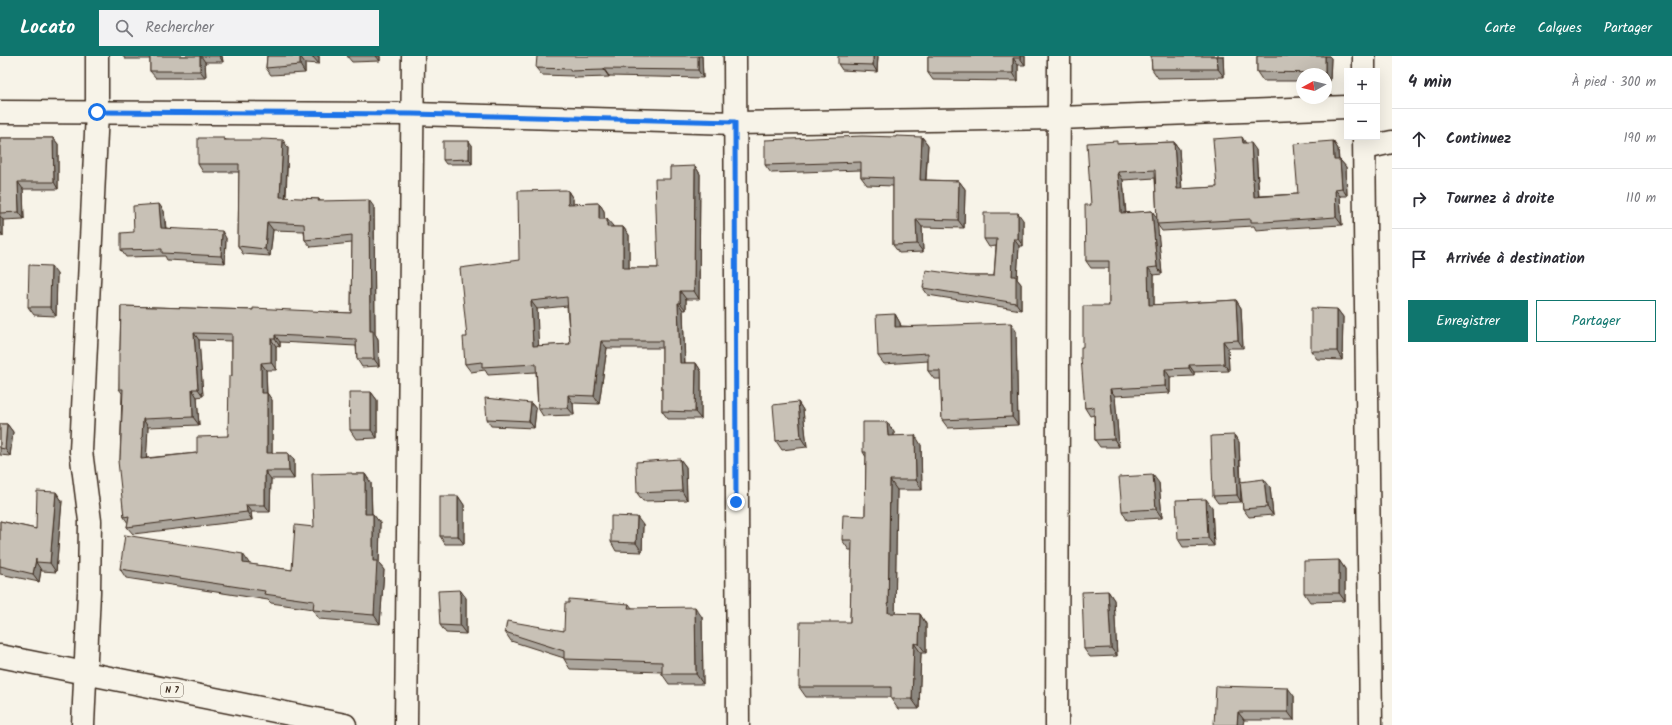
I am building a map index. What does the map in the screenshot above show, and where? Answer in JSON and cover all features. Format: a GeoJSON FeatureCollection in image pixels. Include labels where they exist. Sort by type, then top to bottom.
{"type":"FeatureCollection","features":[{"type":"Feature","properties":{"kind":"main road"},"geometry":{"type":"LineString","coordinates":[[83,725],[89,592],[90,521],[81,451],[97,112],[97,56]]}},
{"type":"Feature","properties":{"kind":"main road"},"geometry":{"type":"LineString","coordinates":[[406,725],[413,56]]}},
{"type":"Feature","properties":{"kind":"main road"},"geometry":{"type":"LineString","coordinates":[[735,56],[738,725]]}},
{"type":"Feature","properties":{"kind":"main road"},"geometry":{"type":"LineString","coordinates":[[1057,725],[1059,56]]}},
{"type":"Feature","properties":{"kind":"main road"},"geometry":{"type":"LineString","coordinates":[[1364,56],[1364,68]]}},
{"type":"Feature","properties":{"kind":"main road"},"geometry":{"type":"LineString","coordinates":[[0,112],[412,114],[735,122],[1059,118],[1344,108]]}},
{"type":"Feature","properties":{"kind":"main road"},"geometry":{"type":"LineString","coordinates":[[1371,725],[1364,143],[1392,142]]}},
{"type":"Feature","properties":{"kind":"main road","name":"N 7"},"geometry":{"type":"LineString","coordinates":[[0,656],[345,725]]}},
{"type":"Feature","properties":{"kind":"building"},"geometry":{"type":"Polygon","coordinates":[[[150,56],[200,56],[200,71],[150,71],[150,56]]]}},
{"type":"Feature","properties":{"kind":"building"},"geometry":{"type":"Polygon","coordinates":[[[267,56],[300,56],[300,65],[266,68],[267,56]]]}},
{"type":"Feature","properties":{"kind":"building"},"geometry":{"type":"Polygon","coordinates":[[[537,56],[698,56],[698,70],[604,69],[570,71],[570,69],[536,68],[537,56]]]}},
{"type":"Feature","properties":{"kind":"building"},"geometry":{"type":"Polygon","coordinates":[[[838,56],[873,56],[873,65],[838,64],[838,56]]]}},
{"type":"Feature","properties":{"kind":"building"},"geometry":{"type":"Polygon","coordinates":[[[928,56],[1020,56],[1020,58],[1013,58],[1013,73],[928,73],[928,56]]]}},
{"type":"Feature","properties":{"kind":"building"},"geometry":{"type":"Polygon","coordinates":[[[1151,56],[1217,56],[1218,69],[1152,69],[1151,56]]]}},
{"type":"Feature","properties":{"kind":"building"},"geometry":{"type":"Polygon","coordinates":[[[1257,56],[1325,56],[1325,68],[1296,68],[1296,73],[1257,72],[1257,56]]]}},
{"type":"Feature","properties":{"kind":"building"},"geometry":{"type":"Polygon","coordinates":[[[862,136],[922,137],[920,180],[959,181],[958,220],[916,219],[917,244],[893,245],[893,178],[861,177],[861,162],[765,165],[765,140],[862,136]]]}},
{"type":"Feature","properties":{"kind":"building"},"geometry":{"type":"Polygon","coordinates":[[[1242,137],[1243,143],[1251,143],[1254,197],[1298,194],[1294,144],[1333,141],[1334,160],[1340,160],[1342,188],[1335,189],[1336,217],[1264,222],[1251,222],[1251,219],[1157,224],[1155,170],[1118,172],[1121,213],[1152,211],[1157,267],[1148,268],[1149,305],[1236,300],[1238,340],[1223,341],[1224,364],[1189,365],[1189,368],[1165,369],[1165,386],[1110,389],[1114,439],[1095,440],[1094,407],[1085,408],[1081,358],[1081,347],[1083,347],[1083,306],[1109,306],[1109,261],[1086,261],[1085,205],[1091,205],[1087,143],[1117,141],[1117,144],[1174,142],[1177,189],[1217,187],[1213,139],[1242,137]]]}},
{"type":"Feature","properties":{"kind":"building"},"geometry":{"type":"Polygon","coordinates":[[[0,138],[53,138],[54,182],[18,182],[19,212],[0,213],[0,138]]]}},
{"type":"Feature","properties":{"kind":"building"},"geometry":{"type":"Polygon","coordinates":[[[198,138],[224,138],[224,140],[283,140],[280,197],[319,199],[318,201],[369,200],[370,331],[373,331],[374,359],[357,359],[356,339],[275,335],[275,339],[271,339],[271,362],[261,363],[261,393],[267,393],[267,453],[288,453],[289,471],[265,471],[265,505],[246,505],[247,512],[127,527],[129,516],[124,517],[118,461],[120,460],[123,389],[119,389],[121,306],[253,310],[253,308],[351,313],[352,235],[305,240],[304,224],[267,222],[265,249],[238,246],[239,164],[198,164],[198,138]],[[194,333],[198,389],[192,389],[193,417],[143,419],[141,459],[197,453],[197,437],[228,436],[229,376],[232,376],[232,334],[194,333]]]}},
{"type":"Feature","properties":{"kind":"building"},"geometry":{"type":"Polygon","coordinates":[[[443,141],[469,141],[469,159],[443,160],[443,141]]]}},
{"type":"Feature","properties":{"kind":"building"},"geometry":{"type":"Polygon","coordinates":[[[695,166],[694,291],[680,291],[680,303],[678,303],[680,363],[696,363],[695,412],[662,411],[662,341],[601,341],[594,396],[568,395],[568,408],[538,408],[536,364],[482,367],[482,362],[465,364],[463,337],[467,337],[460,268],[519,260],[518,191],[566,190],[568,191],[568,204],[599,203],[599,219],[607,219],[607,227],[623,227],[623,268],[658,268],[655,179],[670,179],[670,167],[695,166]],[[567,297],[531,301],[533,346],[570,344],[567,297]]]}},
{"type":"Feature","properties":{"kind":"building"},"geometry":{"type":"Polygon","coordinates":[[[159,204],[161,228],[222,231],[221,256],[162,253],[162,249],[121,250],[121,233],[134,232],[133,206],[159,204]]]}},
{"type":"Feature","properties":{"kind":"building"},"geometry":{"type":"Polygon","coordinates":[[[984,213],[1018,213],[1018,239],[1014,239],[1012,276],[1016,276],[1016,303],[923,288],[926,270],[969,276],[994,276],[997,239],[984,239],[984,213]]]}},
{"type":"Feature","properties":{"kind":"building"},"geometry":{"type":"Polygon","coordinates":[[[29,265],[51,266],[50,307],[28,307],[29,265]]]}},
{"type":"Feature","properties":{"kind":"building"},"geometry":{"type":"Polygon","coordinates":[[[1311,308],[1337,309],[1337,351],[1311,351],[1311,308]]]}},
{"type":"Feature","properties":{"kind":"building"},"geometry":{"type":"Polygon","coordinates":[[[895,314],[895,327],[1011,323],[1012,417],[942,420],[940,371],[928,371],[928,353],[878,356],[876,315],[895,314]]]}},
{"type":"Feature","properties":{"kind":"building"},"geometry":{"type":"Polygon","coordinates":[[[349,392],[371,392],[371,430],[350,430],[349,392]]]}},
{"type":"Feature","properties":{"kind":"building"},"geometry":{"type":"Polygon","coordinates":[[[485,398],[531,403],[529,421],[487,419],[485,398]]]}},
{"type":"Feature","properties":{"kind":"building"},"geometry":{"type":"Polygon","coordinates":[[[798,402],[801,438],[776,441],[773,405],[798,402]]]}},
{"type":"Feature","properties":{"kind":"building"},"geometry":{"type":"Polygon","coordinates":[[[863,422],[887,422],[888,436],[915,435],[916,480],[890,480],[888,613],[920,614],[919,644],[914,643],[912,699],[891,699],[891,687],[799,687],[800,622],[850,622],[852,540],[842,540],[843,515],[865,516],[866,452],[863,452],[863,422]]]}},
{"type":"Feature","properties":{"kind":"building"},"geometry":{"type":"Polygon","coordinates":[[[0,424],[7,424],[5,449],[0,448],[0,424]]]}},
{"type":"Feature","properties":{"kind":"building"},"geometry":{"type":"Polygon","coordinates":[[[1234,435],[1237,495],[1213,496],[1211,436],[1234,435]]]}},
{"type":"Feature","properties":{"kind":"building"},"geometry":{"type":"Polygon","coordinates":[[[680,459],[682,491],[637,493],[636,462],[680,459]]]}},
{"type":"Feature","properties":{"kind":"building"},"geometry":{"type":"Polygon","coordinates":[[[312,474],[365,474],[365,514],[373,514],[373,561],[377,561],[374,615],[313,610],[314,601],[264,594],[265,591],[120,569],[125,535],[243,554],[243,563],[292,570],[295,525],[314,527],[312,474]]]}},
{"type":"Feature","properties":{"kind":"building"},"geometry":{"type":"Polygon","coordinates":[[[1153,475],[1156,509],[1122,511],[1119,477],[1153,475]]]}},
{"type":"Feature","properties":{"kind":"building"},"geometry":{"type":"Polygon","coordinates":[[[1264,479],[1267,507],[1243,509],[1240,482],[1264,479]]]}},
{"type":"Feature","properties":{"kind":"building"},"geometry":{"type":"Polygon","coordinates":[[[37,491],[56,492],[50,563],[36,562],[36,559],[33,574],[0,566],[0,521],[36,529],[37,491]]]}},
{"type":"Feature","properties":{"kind":"building"},"geometry":{"type":"Polygon","coordinates":[[[440,496],[458,496],[458,536],[440,536],[440,496]]]}},
{"type":"Feature","properties":{"kind":"building"},"geometry":{"type":"Polygon","coordinates":[[[1206,499],[1208,538],[1178,539],[1176,500],[1206,499]]]}},
{"type":"Feature","properties":{"kind":"building"},"geometry":{"type":"Polygon","coordinates":[[[611,516],[637,517],[636,543],[611,542],[611,516]]]}},
{"type":"Feature","properties":{"kind":"building"},"geometry":{"type":"Polygon","coordinates":[[[1339,560],[1339,593],[1304,593],[1304,561],[1339,560]]]}},
{"type":"Feature","properties":{"kind":"building"},"geometry":{"type":"Polygon","coordinates":[[[460,590],[460,626],[440,625],[438,591],[460,590]]]}},
{"type":"Feature","properties":{"kind":"building"},"geometry":{"type":"Polygon","coordinates":[[[1108,591],[1111,648],[1084,649],[1082,592],[1108,591]]]}},
{"type":"Feature","properties":{"kind":"building"},"geometry":{"type":"Polygon","coordinates":[[[569,599],[629,604],[628,608],[695,607],[696,674],[662,674],[662,662],[564,659],[564,651],[505,632],[507,621],[564,631],[565,603],[569,603],[569,599]]]}},
{"type":"Feature","properties":{"kind":"building"},"geometry":{"type":"Polygon","coordinates":[[[1216,686],[1288,688],[1288,712],[1238,712],[1237,725],[1214,725],[1216,686]]]}},
{"type":"Feature","properties":{"kind":"route"},"geometry":{"type":"LineString","coordinates":[[97,112],[412,114],[735,122],[736,502]]}}]}
